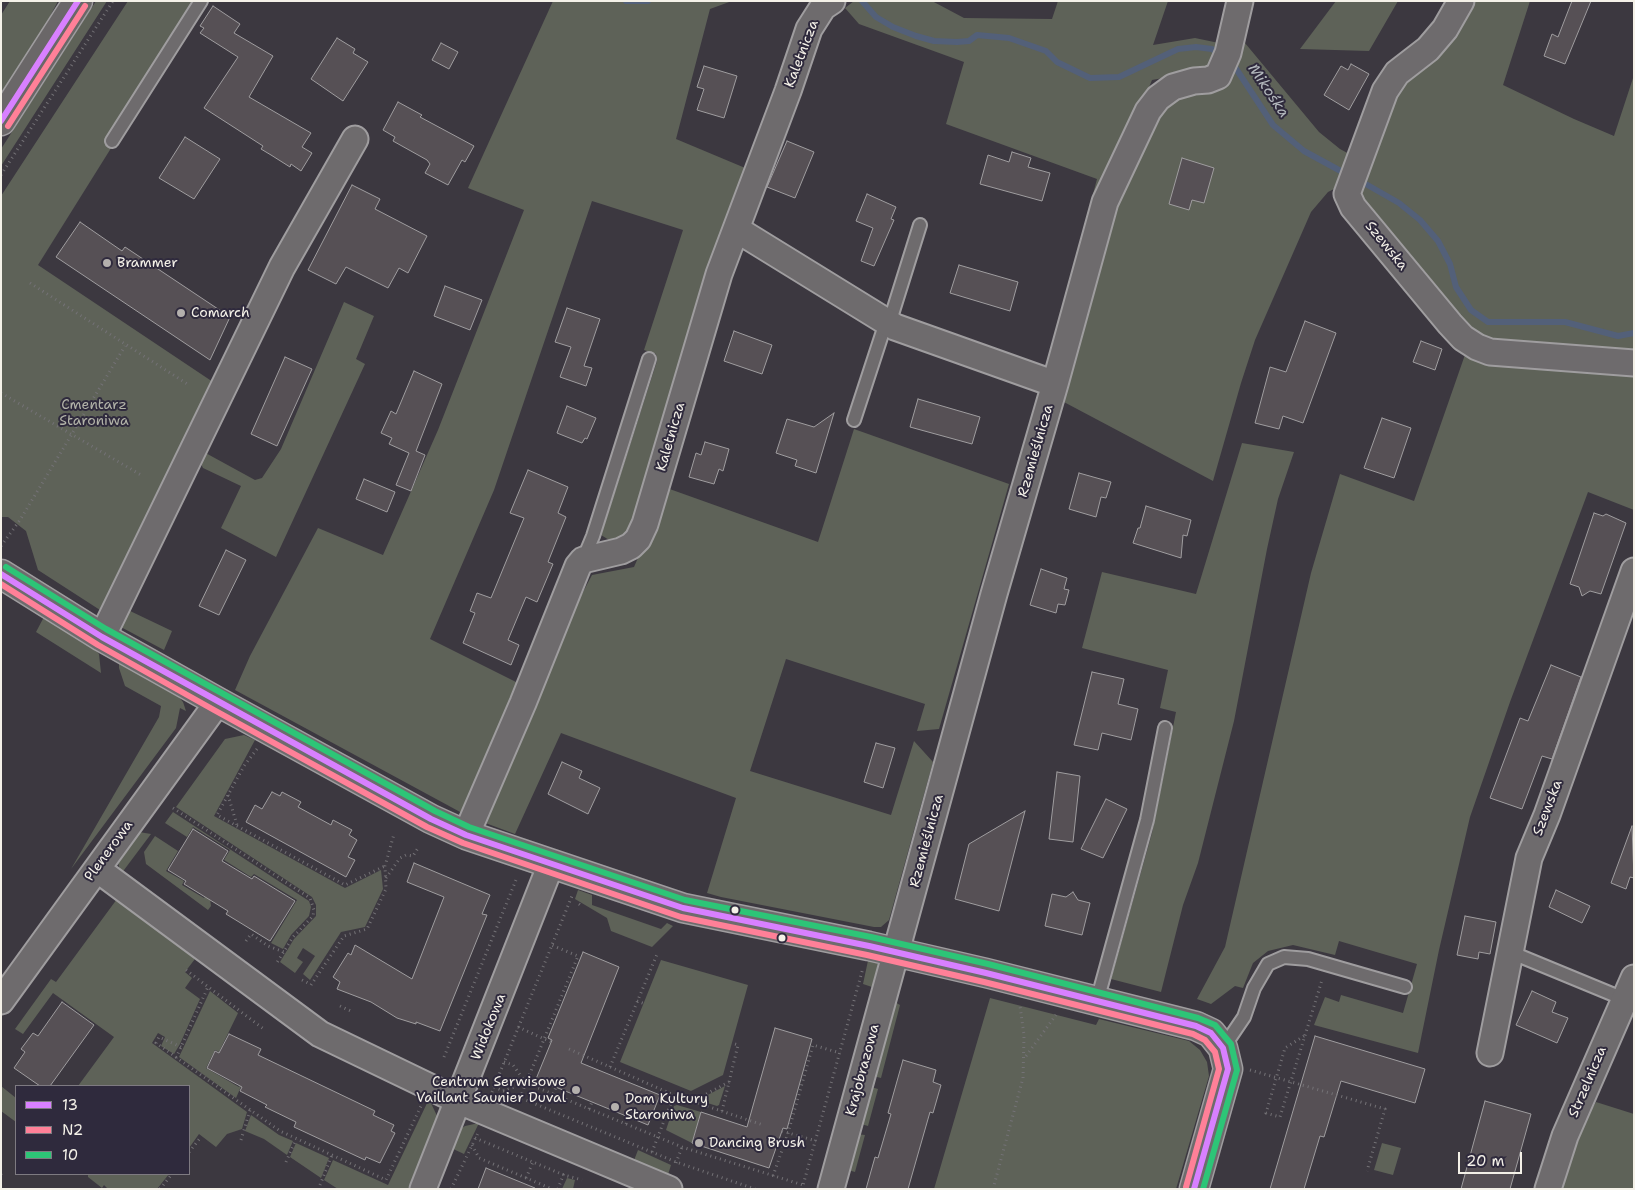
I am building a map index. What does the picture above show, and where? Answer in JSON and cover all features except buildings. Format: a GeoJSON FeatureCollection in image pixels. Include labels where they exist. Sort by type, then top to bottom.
{"type":"FeatureCollection","features":[{"type":"Feature","properties":{"kind":"main road"},"geometry":{"type":"LineString","coordinates":[[1,121],[78,1]]}},
{"type":"Feature","properties":{"kind":"street","name":"Kaletnicza"},"geometry":{"type":"LineString","coordinates":[[583,560],[622,551],[631,546],[638,539],[645,524],[720,274],[736,229],[788,91],[809,29],[823,7],[832,1]]}},
{"type":"Feature","properties":{"kind":"street","name":"Rzemieślnicza"},"geometry":{"type":"LineString","coordinates":[[896,952],[994,594],[1105,202],[1148,111],[1158,98],[1173,87],[1194,81],[1208,80],[1218,76],[1226,60],[1240,1]]}},
{"type":"Feature","properties":{"kind":"street","name":"Szewska"},"geometry":{"type":"LineString","coordinates":[[1461,1],[1445,29],[1428,48],[1397,74],[1385,91],[1347,194],[1353,207],[1463,338],[1490,352],[1634,363]]}},
{"type":"Feature","properties":{"kind":"street"},"geometry":{"type":"LineString","coordinates":[[102,637],[282,267],[354,138]]}},
{"type":"Feature","properties":{"kind":"street"},"geometry":{"type":"LineString","coordinates":[[736,229],[888,323],[1055,384]]}},
{"type":"Feature","properties":{"kind":"street"},"geometry":{"type":"LineString","coordinates":[[466,835],[578,566],[583,560]]}},
{"type":"Feature","properties":{"kind":"street","name":"Szewska"},"geometry":{"type":"LineString","coordinates":[[1490,1053],[1529,858],[1547,815],[1634,570]]}},
{"type":"Feature","properties":{"kind":"street"},"geometry":{"type":"LineString","coordinates":[[1,574],[102,637],[431,819],[466,835],[683,908],[896,952],[1196,1026],[1211,1033],[1223,1048],[1228,1069],[1194,1189]]}},
{"type":"Feature","properties":{"kind":"street","name":"Plenerowa"},"geometry":{"type":"LineString","coordinates":[[1,1001],[218,702]]}},
{"type":"Feature","properties":{"kind":"street","name":"Widokowa"},"geometry":{"type":"LineString","coordinates":[[424,1189],[551,864]]}},
{"type":"Feature","properties":{"kind":"street"},"geometry":{"type":"LineString","coordinates":[[96,869],[320,1034],[459,1101],[669,1189]]}},
{"type":"Feature","properties":{"kind":"street","name":"Krajobrazowa"},"geometry":{"type":"LineString","coordinates":[[831,1189],[896,952]]}},
{"type":"Feature","properties":{"kind":"street","name":"Strzelnicza"},"geometry":{"type":"LineString","coordinates":[[1548,1189],[1565,1136],[1629,988]]}},
{"type":"Feature","properties":{"kind":"lane"},"geometry":{"type":"LineString","coordinates":[[112,141],[201,1]]}},
{"type":"Feature","properties":{"kind":"lane"},"geometry":{"type":"LineString","coordinates":[[854,420],[920,225]]}},
{"type":"Feature","properties":{"kind":"lane"},"geometry":{"type":"LineString","coordinates":[[583,560],[593,536],[650,359]]}},
{"type":"Feature","properties":{"kind":"lane"},"geometry":{"type":"LineString","coordinates":[[1097,1001],[1147,820],[1165,728]]}},
{"type":"Feature","properties":{"kind":"lane"},"geometry":{"type":"LineString","coordinates":[[1510,952],[1629,988]]}},
{"type":"Feature","properties":{"kind":"lane"},"geometry":{"type":"LineString","coordinates":[[1223,1048],[1244,1017],[1254,988],[1268,964],[1284,957],[1308,959],[1405,987]]}},
{"type":"Feature","properties":{"kind":"path"},"geometry":{"type":"LineString","coordinates":[[1,175],[113,1]]}},
{"type":"Feature","properties":{"kind":"path"},"geometry":{"type":"LineString","coordinates":[[30,283],[125,346],[189,385]]}},
{"type":"Feature","properties":{"kind":"path"},"geometry":{"type":"LineString","coordinates":[[1,546],[125,346]]}},
{"type":"Feature","properties":{"kind":"path"},"geometry":{"type":"LineString","coordinates":[[1,393],[141,475]]}},
{"type":"Feature","properties":{"kind":"path"},"geometry":{"type":"LineString","coordinates":[[258,746],[217,815],[345,885],[385,866]]}},
{"type":"Feature","properties":{"kind":"path"},"geometry":{"type":"LineString","coordinates":[[228,794],[237,826]]}},
{"type":"Feature","properties":{"kind":"path"},"geometry":{"type":"LineString","coordinates":[[173,808],[310,898],[314,910],[313,916],[293,937],[276,964]]}},
{"type":"Feature","properties":{"kind":"path"},"geometry":{"type":"LineString","coordinates":[[302,980],[309,984],[344,936],[367,929],[386,889],[385,866],[394,834]]}},
{"type":"Feature","properties":{"kind":"path"},"geometry":{"type":"LineString","coordinates":[[385,879],[400,858],[406,855],[413,856],[418,848]]}},
{"type":"Feature","properties":{"kind":"path"},"geometry":{"type":"LineString","coordinates":[[444,1057],[516,880]]}},
{"type":"Feature","properties":{"kind":"path"},"geometry":{"type":"LineString","coordinates":[[451,1189],[476,1138],[494,1087],[570,900]]}},
{"type":"Feature","properties":{"kind":"path"},"geometry":{"type":"LineString","coordinates":[[579,904],[583,907]]}},
{"type":"Feature","properties":{"kind":"path"},"geometry":{"type":"LineString","coordinates":[[246,941],[250,934],[268,946],[284,952]]}},
{"type":"Feature","properties":{"kind":"path"},"geometry":{"type":"LineString","coordinates":[[520,1098],[578,956],[551,945]]}},
{"type":"Feature","properties":{"kind":"path"},"geometry":{"type":"LineString","coordinates":[[504,1062],[512,1065],[526,1083],[658,1137],[803,1187],[869,946]]}},
{"type":"Feature","properties":{"kind":"path"},"geometry":{"type":"LineString","coordinates":[[610,1067],[658,952]]}},
{"type":"Feature","properties":{"kind":"path"},"geometry":{"type":"LineString","coordinates":[[186,970],[265,1030]]}},
{"type":"Feature","properties":{"kind":"path"},"geometry":{"type":"LineString","coordinates":[[176,1058],[208,987]]}},
{"type":"Feature","properties":{"kind":"path"},"geometry":{"type":"LineString","coordinates":[[1304,1036],[1285,1048],[1266,1113],[1280,1117],[1319,988]]}},
{"type":"Feature","properties":{"kind":"path"},"geometry":{"type":"LineString","coordinates":[[993,1189],[1017,1103],[1025,1056],[1024,1035],[1018,999]]}},
{"type":"Feature","properties":{"kind":"path"},"geometry":{"type":"LineString","coordinates":[[637,1001],[645,1004]]}},
{"type":"Feature","properties":{"kind":"path"},"geometry":{"type":"LineString","coordinates":[[340,1006],[353,1012]]}},
{"type":"Feature","properties":{"kind":"path"},"geometry":{"type":"LineString","coordinates":[[1025,1056],[1060,1010]]}},
{"type":"Feature","properties":{"kind":"path"},"geometry":{"type":"LineString","coordinates":[[518,1027],[551,1042]]}},
{"type":"Feature","properties":{"kind":"path"},"geometry":{"type":"LineString","coordinates":[[181,1047],[159,1037],[156,1043],[280,1132],[386,1180],[430,1087]]}},
{"type":"Feature","properties":{"kind":"path"},"geometry":{"type":"LineString","coordinates":[[722,1111],[738,1045],[732,1043]]}},
{"type":"Feature","properties":{"kind":"path"},"geometry":{"type":"LineString","coordinates":[[773,1176],[788,1133],[813,1046],[840,1053]]}},
{"type":"Feature","properties":{"kind":"path"},"geometry":{"type":"LineString","coordinates":[[569,1050],[674,1095],[763,1125]]}},
{"type":"Feature","properties":{"kind":"path"},"geometry":{"type":"LineString","coordinates":[[1249,1070],[1385,1109],[1367,1171]]}},
{"type":"Feature","properties":{"kind":"path"},"geometry":{"type":"LineString","coordinates":[[692,1101],[729,1082]]}},
{"type":"Feature","properties":{"kind":"path"},"geometry":{"type":"LineString","coordinates":[[502,1091],[526,1083]]}},
{"type":"Feature","properties":{"kind":"path"},"geometry":{"type":"LineString","coordinates":[[494,1087],[652,1152],[755,1189]]}},
{"type":"Feature","properties":{"kind":"path"},"geometry":{"type":"LineString","coordinates":[[553,1094],[556,1087]]}},
{"type":"Feature","properties":{"kind":"path"},"geometry":{"type":"LineString","coordinates":[[652,1152],[674,1095]]}},
{"type":"Feature","properties":{"kind":"path"},"geometry":{"type":"LineString","coordinates":[[589,1109],[592,1102]]}},
{"type":"Feature","properties":{"kind":"path"},"geometry":{"type":"LineString","coordinates":[[241,1140],[250,1110]]}},
{"type":"Feature","properties":{"kind":"path"},"geometry":{"type":"LineString","coordinates":[[626,1124],[629,1117]]}},
{"type":"Feature","properties":{"kind":"path"},"geometry":{"type":"LineString","coordinates":[[782,1131],[816,1141]]}},
{"type":"Feature","properties":{"kind":"path"},"geometry":{"type":"LineString","coordinates":[[190,1151],[201,1136]]}},
{"type":"Feature","properties":{"kind":"path"},"geometry":{"type":"LineString","coordinates":[[476,1138],[582,1180]]}},
{"type":"Feature","properties":{"kind":"path"},"geometry":{"type":"LineString","coordinates":[[286,1162],[296,1139]]}},
{"type":"Feature","properties":{"kind":"path"},"geometry":{"type":"LineString","coordinates":[[472,1145],[479,1158],[552,1189]]}},
{"type":"Feature","properties":{"kind":"path"},"geometry":{"type":"LineString","coordinates":[[320,1185],[332,1155]]}},
{"type":"Feature","properties":{"kind":"path"},"geometry":{"type":"LineString","coordinates":[[526,1178],[533,1162]]}},
{"type":"Feature","properties":{"kind":"path"},"geometry":{"type":"LineString","coordinates":[[1,1174],[4,1171]]}},
{"type":"Feature","properties":{"kind":"path"},"geometry":{"type":"LineString","coordinates":[[160,1189],[171,1175]]}},
{"type":"Feature","properties":{"kind":"green space"},"geometry":{"type":"Polygon","coordinates":[[[10,1],[58,1],[38,40],[1,97],[1,15],[10,1]]]}},
{"type":"Feature","properties":{"kind":"green space"},"geometry":{"type":"Polygon","coordinates":[[[96,1],[107,1],[1,166],[1,149],[96,1]]]}},
{"type":"Feature","properties":{"kind":"green space","name":"Cmentarz Staroniwa"},"geometry":{"type":"Polygon","coordinates":[[[128,1],[203,1],[38,265],[213,382],[100,610],[38,570],[26,531],[8,517],[1,517],[1,196],[128,1]]]}},
{"type":"Feature","properties":{"kind":"green space"},"geometry":{"type":"Polygon","coordinates":[[[553,1],[732,1],[710,9],[676,139],[750,170],[639,521],[614,543],[601,535],[657,361],[656,354],[644,350],[683,230],[592,201],[494,490],[430,639],[520,684],[471,803],[462,813],[235,690],[250,656],[318,528],[383,555],[438,430],[524,210],[468,188],[553,1]]]}},
{"type":"Feature","properties":{"kind":"green space"},"geometry":{"type":"Polygon","coordinates":[[[854,1],[932,1],[964,18],[1052,19],[1058,1],[1168,1],[1153,45],[1195,38],[1219,43],[1216,66],[1207,70],[1152,80],[1136,119],[1101,191],[1092,198],[1097,179],[946,124],[964,62],[859,24],[845,8],[854,1]]]}},
{"type":"Feature","properties":{"kind":"green space"},"geometry":{"type":"Polygon","coordinates":[[[1336,1],[1398,1],[1369,51],[1300,49],[1336,1]]]}},
{"type":"Feature","properties":{"kind":"green space"},"geometry":{"type":"Polygon","coordinates":[[[1469,1],[1530,1],[1503,85],[1574,119],[1614,136],[1634,75],[1634,358],[1487,342],[1446,307],[1355,192],[1391,88],[1469,1]]]}},
{"type":"Feature","properties":{"kind":"green space"},"geometry":{"type":"Polygon","coordinates":[[[1240,37],[1319,132],[1340,149],[1353,156],[1344,184],[1328,192],[1311,212],[1255,340],[1213,481],[1062,401],[1114,196],[1157,112],[1185,95],[1240,37]]]}},
{"type":"Feature","properties":{"kind":"green space"},"geometry":{"type":"Polygon","coordinates":[[[344,302],[374,316],[356,359],[365,364],[276,557],[221,528],[241,486],[203,468],[200,462],[202,451],[255,480],[262,478],[281,449],[344,302]]]}},
{"type":"Feature","properties":{"kind":"green space"},"geometry":{"type":"Polygon","coordinates":[[[1467,349],[1634,369],[1634,510],[1588,492],[1510,702],[1470,817],[1439,950],[1418,1053],[1314,1025],[1325,997],[1339,1002],[1341,995],[1403,1013],[1417,964],[1339,941],[1335,955],[1293,945],[1268,951],[1253,963],[1243,988],[1235,986],[1211,1004],[1197,999],[1225,947],[1311,573],[1340,474],[1414,501],[1467,349]]]}},
{"type":"Feature","properties":{"kind":"green space"},"geometry":{"type":"Polygon","coordinates":[[[854,429],[1009,484],[939,729],[917,731],[925,704],[786,659],[750,771],[891,815],[914,741],[933,762],[889,920],[881,927],[874,927],[707,893],[736,798],[561,733],[515,834],[480,821],[573,611],[592,575],[634,567],[654,521],[664,487],[818,542],[854,429]]]}},
{"type":"Feature","properties":{"kind":"green space"},"geometry":{"type":"Polygon","coordinates":[[[1242,443],[1294,452],[1278,499],[1234,721],[1198,863],[1183,905],[1161,992],[1111,979],[1152,833],[1176,712],[1160,708],[1168,670],[1082,648],[1102,572],[1196,594],[1242,443]]]}},
{"type":"Feature","properties":{"kind":"green space"},"geometry":{"type":"Polygon","coordinates":[[[128,610],[172,631],[164,650],[119,626],[128,610]]]}},
{"type":"Feature","properties":{"kind":"green space"},"geometry":{"type":"Polygon","coordinates":[[[45,615],[90,642],[99,654],[101,673],[36,632],[45,615]]]}},
{"type":"Feature","properties":{"kind":"green space"},"geometry":{"type":"Polygon","coordinates":[[[119,658],[172,689],[183,702],[186,711],[180,708],[176,728],[71,869],[159,717],[161,706],[125,686],[119,668],[119,658]]]}},
{"type":"Feature","properties":{"kind":"green space"},"geometry":{"type":"Polygon","coordinates":[[[244,735],[255,740],[214,816],[345,888],[381,870],[383,889],[365,927],[341,932],[310,980],[303,974],[315,956],[303,948],[297,958],[303,962],[295,973],[280,962],[294,939],[316,916],[316,905],[312,897],[176,807],[225,739],[244,735]]]}},
{"type":"Feature","properties":{"kind":"green space"},"geometry":{"type":"Polygon","coordinates":[[[173,812],[309,901],[311,907],[309,916],[291,935],[283,949],[271,943],[297,900],[254,874],[251,877],[224,860],[230,850],[193,827],[187,837],[165,823],[173,812]]]}},
{"type":"Feature","properties":{"kind":"green space"},"geometry":{"type":"Polygon","coordinates":[[[139,832],[151,834],[121,874],[117,859],[139,832]]]}},
{"type":"Feature","properties":{"kind":"green space"},"geometry":{"type":"Polygon","coordinates":[[[155,836],[178,851],[166,871],[184,881],[182,885],[204,898],[209,891],[211,906],[208,910],[146,864],[144,852],[155,836]]]}},
{"type":"Feature","properties":{"kind":"green space"},"geometry":{"type":"Polygon","coordinates":[[[578,890],[592,895],[592,905],[661,929],[667,923],[673,926],[652,947],[611,931],[607,918],[575,899],[578,890]]]}},
{"type":"Feature","properties":{"kind":"green space"},"geometry":{"type":"Polygon","coordinates":[[[117,899],[198,955],[185,972],[192,978],[185,988],[200,999],[180,1044],[174,1054],[161,1046],[165,1037],[158,1033],[152,1043],[247,1112],[242,1129],[227,1134],[216,1147],[199,1134],[190,1147],[190,1085],[79,1085],[114,1037],[53,993],[23,1034],[15,1029],[51,979],[56,982],[117,899]]]}},
{"type":"Feature","properties":{"kind":"green space"},"geometry":{"type":"Polygon","coordinates":[[[869,956],[878,964],[880,976],[875,988],[863,984],[869,956]]]}},
{"type":"Feature","properties":{"kind":"green space"},"geometry":{"type":"Polygon","coordinates":[[[661,960],[748,985],[723,1075],[691,1091],[620,1062],[661,960]]]}},
{"type":"Feature","properties":{"kind":"green space"},"geometry":{"type":"Polygon","coordinates":[[[210,991],[238,1013],[219,1052],[215,1050],[206,1068],[239,1087],[243,1082],[236,1098],[179,1057],[210,991]]]}},
{"type":"Feature","properties":{"kind":"green space"},"geometry":{"type":"Polygon","coordinates":[[[990,998],[1096,1025],[1099,1019],[1189,1041],[1200,1050],[1207,1062],[1209,1076],[1176,1189],[934,1189],[990,998]]]}},
{"type":"Feature","properties":{"kind":"green space"},"geometry":{"type":"Polygon","coordinates":[[[893,1001],[900,1005],[881,1078],[873,1076],[893,1001]]]}},
{"type":"Feature","properties":{"kind":"green space"},"geometry":{"type":"Polygon","coordinates":[[[1,1086],[15,1097],[15,1121],[1,1111],[1,1086]]]}},
{"type":"Feature","properties":{"kind":"green space"},"geometry":{"type":"Polygon","coordinates":[[[725,1086],[719,1105],[698,1100],[725,1086]]]}},
{"type":"Feature","properties":{"kind":"green space"},"geometry":{"type":"Polygon","coordinates":[[[871,1087],[878,1089],[868,1126],[861,1124],[871,1087]]]}},
{"type":"Feature","properties":{"kind":"green space"},"geometry":{"type":"Polygon","coordinates":[[[429,1099],[438,1118],[427,1151],[409,1189],[338,1189],[324,1180],[333,1160],[388,1185],[429,1099]]]}},
{"type":"Feature","properties":{"kind":"green space"},"geometry":{"type":"Polygon","coordinates":[[[1596,1102],[1634,1114],[1634,1189],[1560,1189],[1581,1127],[1596,1102]]]}},
{"type":"Feature","properties":{"kind":"green space"},"geometry":{"type":"Polygon","coordinates":[[[677,1105],[701,1112],[692,1143],[666,1130],[674,1106],[677,1105]]]}},
{"type":"Feature","properties":{"kind":"green space"},"geometry":{"type":"Polygon","coordinates":[[[251,1115],[279,1135],[293,1141],[287,1155],[264,1139],[245,1131],[251,1115]]]}},
{"type":"Feature","properties":{"kind":"green space"},"geometry":{"type":"Polygon","coordinates":[[[479,1123],[464,1154],[451,1148],[459,1130],[465,1126],[479,1123]]]}},
{"type":"Feature","properties":{"kind":"green space"},"geometry":{"type":"Polygon","coordinates":[[[857,1134],[865,1135],[855,1172],[848,1170],[857,1134]]]}},
{"type":"Feature","properties":{"kind":"green space"},"geometry":{"type":"Polygon","coordinates":[[[296,1143],[329,1158],[321,1178],[290,1157],[296,1143]]]}},
{"type":"Feature","properties":{"kind":"green space"},"geometry":{"type":"Polygon","coordinates":[[[1382,1143],[1401,1148],[1393,1175],[1374,1170],[1382,1143]]]}},
{"type":"Feature","properties":{"kind":"green space"},"geometry":{"type":"Polygon","coordinates":[[[638,1150],[671,1165],[667,1178],[633,1163],[638,1150]]]}},
{"type":"Feature","properties":{"kind":"green space"},"geometry":{"type":"Polygon","coordinates":[[[88,1175],[168,1175],[157,1189],[108,1189],[104,1185],[102,1188],[88,1175]]]}},
{"type":"Feature","properties":{"kind":"green space"},"geometry":{"type":"Polygon","coordinates":[[[567,1178],[575,1180],[573,1189],[562,1189],[567,1178]]]}},
{"type":"Feature","properties":{"kind":"waterway","name":"Mikośka"},"geometry":{"type":"LineString","coordinates":[[626,1],[648,1]]}},
{"type":"Feature","properties":{"kind":"waterway","name":"Mikośka"},"geometry":{"type":"LineString","coordinates":[[862,1],[876,17],[893,27],[916,36],[934,41],[957,42],[969,41],[977,35],[1009,38],[1046,51],[1057,62],[1090,78],[1119,77],[1178,49],[1196,47],[1212,49],[1222,56]]}},
{"type":"Feature","properties":{"kind":"waterway","name":"Mikośka"},"geometry":{"type":"LineString","coordinates":[[1231,61],[1273,125],[1304,151],[1348,175]]}},
{"type":"Feature","properties":{"kind":"waterway","name":"Mikośka"},"geometry":{"type":"LineString","coordinates":[[1357,179],[1399,203],[1420,220],[1438,241],[1450,264],[1456,287],[1471,310],[1488,322],[1565,322],[1618,336],[1634,333]]}},
{"type":"Feature","properties":{"kind":"transit line","name":"13"},"geometry":{"type":"LineString","coordinates":[[1,121],[78,1]]}},
{"type":"Feature","properties":{"kind":"transit line","name":"N2"},"geometry":{"type":"LineString","coordinates":[[8,126],[85,6]]}},
{"type":"Feature","properties":{"kind":"transit line","name":"10"},"geometry":{"type":"LineString","coordinates":[[6,567],[106,629],[435,811],[469,827],[685,900],[871,937],[988,964],[1198,1018],[1215,1025],[1231,1044],[1237,1070],[1203,1189]]}},
{"type":"Feature","properties":{"kind":"transit line","name":"13"},"geometry":{"type":"LineString","coordinates":[[1,574],[102,637],[431,819],[466,835],[683,908],[869,946],[986,973],[1196,1026],[1211,1033],[1223,1048],[1228,1069],[1194,1189]]}},
{"type":"Feature","properties":{"kind":"transit line","name":"N2"},"geometry":{"type":"LineString","coordinates":[[1,584],[98,645],[427,827],[463,843],[681,917],[867,955],[984,982],[1193,1034],[1205,1040],[1215,1052],[1219,1069],[1186,1187]]}},
{"type":"Feature","properties":{"kind":"place","name":"Brammer"},"geometry":{"type":"Point","coordinates":[107,263]}},
{"type":"Feature","properties":{"kind":"place","name":"Comarch"},"geometry":{"type":"Point","coordinates":[181,313]}},
{"type":"Feature","properties":{"kind":"place","name":"Centrum Serwisowe Vaillant Saunier Duval"},"geometry":{"type":"Point","coordinates":[576,1090]}},
{"type":"Feature","properties":{"kind":"place","name":"Dom Kultury Staroniwa"},"geometry":{"type":"Point","coordinates":[615,1107]}},
{"type":"Feature","properties":{"kind":"place","name":"Dancing Brush"},"geometry":{"type":"Point","coordinates":[699,1143]}}]}
